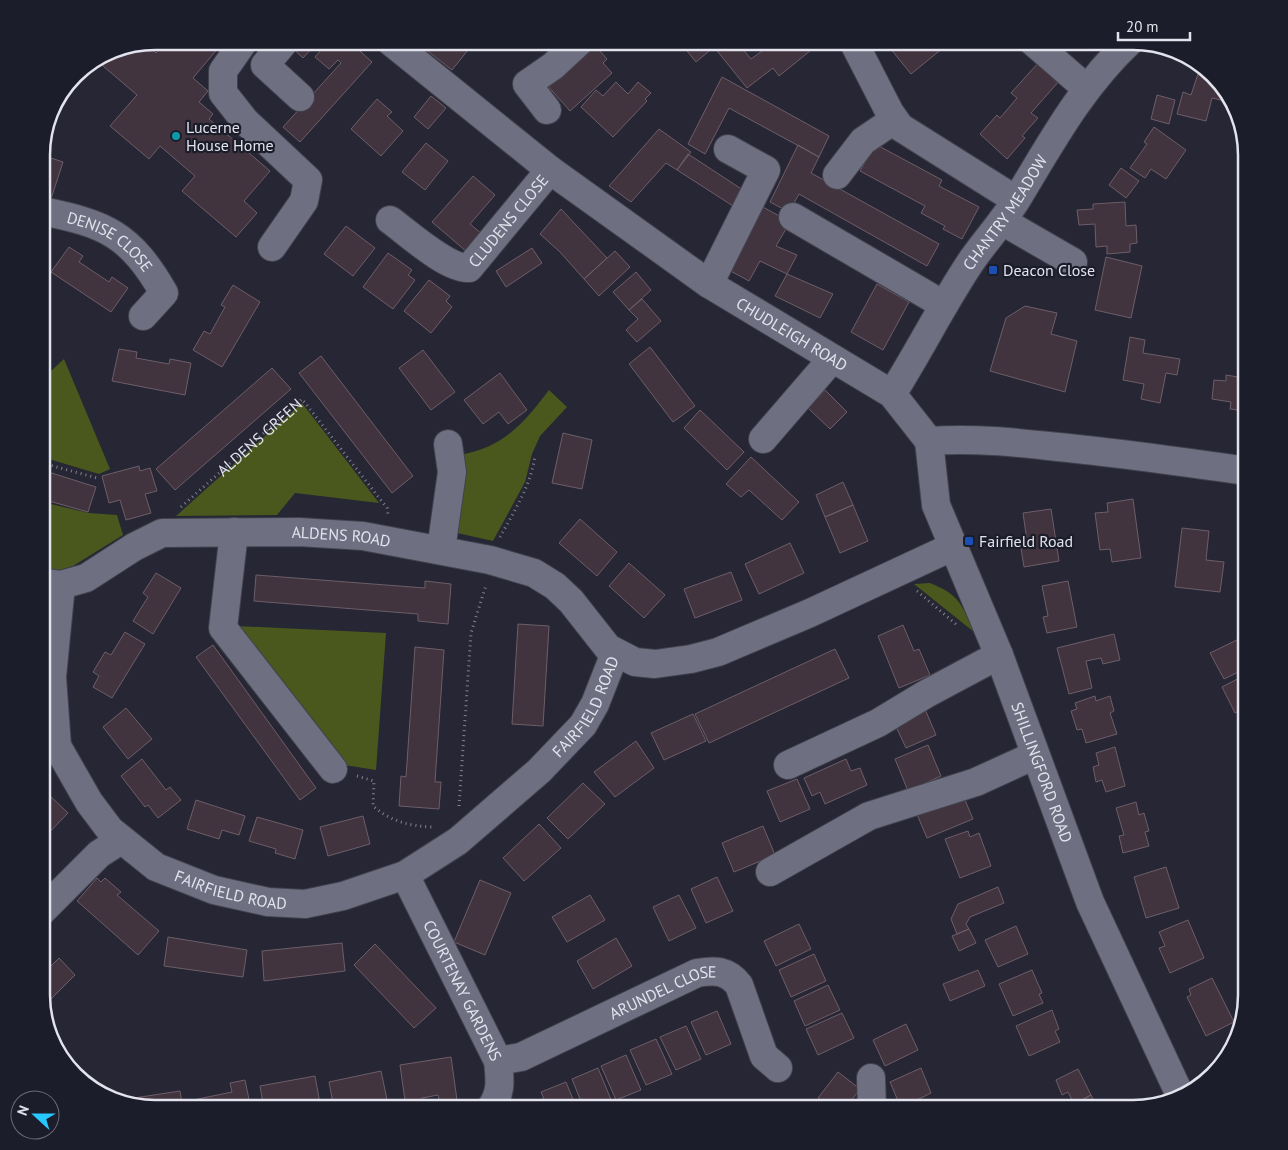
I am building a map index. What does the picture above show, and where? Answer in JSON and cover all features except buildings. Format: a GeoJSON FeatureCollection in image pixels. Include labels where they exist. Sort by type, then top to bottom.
{"type":"FeatureCollection","features":[{"type":"Feature","properties":{"kind":"street"},"geometry":{"type":"LineString","coordinates":[[238,50],[223,71],[223,93],[245,121],[308,180],[304,201],[272,248]]}},
{"type":"Feature","properties":{"kind":"street"},"geometry":{"type":"LineString","coordinates":[[278,50],[265,65],[300,97]]}},
{"type":"Feature","properties":{"kind":"street","name":"CHUDLEIGH ROAD"},"geometry":{"type":"LineString","coordinates":[[401,50],[550,170],[709,284],[892,394],[929,441]]}},
{"type":"Feature","properties":{"kind":"street"},"geometry":{"type":"LineString","coordinates":[[547,110],[527,84],[553,66],[570,50]]}},
{"type":"Feature","properties":{"kind":"street"},"geometry":{"type":"LineString","coordinates":[[858,50],[894,120],[900,127],[1009,210],[1073,262]]}},
{"type":"Feature","properties":{"kind":"street"},"geometry":{"type":"LineString","coordinates":[[1042,50],[1086,88]]}},
{"type":"Feature","properties":{"kind":"street","name":"CHANTRY MEADOW"},"geometry":{"type":"LineString","coordinates":[[892,394],[944,305],[1009,210],[1053,137],[1086,88],[1122,50]]}},
{"type":"Feature","properties":{"kind":"street"},"geometry":{"type":"LineString","coordinates":[[837,175],[863,141],[894,120]]}},
{"type":"Feature","properties":{"kind":"street"},"geometry":{"type":"LineString","coordinates":[[709,284],[766,170],[728,149]]}},
{"type":"Feature","properties":{"kind":"street","name":"CLUDENS CLOSE"},"geometry":{"type":"LineString","coordinates":[[390,220],[449,263],[461,268],[469,268],[550,170]]}},
{"type":"Feature","properties":{"kind":"street","name":"DENISE CLOSE"},"geometry":{"type":"LineString","coordinates":[[50,213],[93,223],[119,236],[150,268],[172,287],[143,316]]}},
{"type":"Feature","properties":{"kind":"street"},"geometry":{"type":"LineString","coordinates":[[793,217],[944,305]]}},
{"type":"Feature","properties":{"kind":"street"},"geometry":{"type":"LineString","coordinates":[[763,439],[832,359]]}},
{"type":"Feature","properties":{"kind":"street"},"geometry":{"type":"LineString","coordinates":[[929,441],[972,439],[1124,453],[1238,470]]}},
{"type":"Feature","properties":{"kind":"street","name":"SHILLINGFORD ROAD"},"geometry":{"type":"LineString","coordinates":[[929,441],[936,505],[999,655],[1090,902],[1178,1090]]}},
{"type":"Feature","properties":{"kind":"street"},"geometry":{"type":"LineString","coordinates":[[441,550],[452,472],[448,444]]}},
{"type":"Feature","properties":{"kind":"street"},"geometry":{"type":"LineString","coordinates":[[234,532],[223,628],[333,769]]}},
{"type":"Feature","properties":{"kind":"street","name":"ALDENS ROAD"},"geometry":{"type":"LineString","coordinates":[[51,583],[86,578],[134,547],[162,533],[234,532],[364,536],[490,560],[534,573],[555,586],[571,601],[598,636],[616,653]]}},
{"type":"Feature","properties":{"kind":"street","name":"FAIRFIELD ROAD"},"geometry":{"type":"LineString","coordinates":[[50,754],[110,830],[156,867],[214,890],[268,902],[305,904],[343,896],[405,875],[458,831],[539,771],[583,725],[595,704],[616,653],[635,662],[655,664],[691,660],[718,652],[810,613],[954,546]]}},
{"type":"Feature","properties":{"kind":"street","name":"FAIRFIELD ROAD"},"geometry":{"type":"LineString","coordinates":[[50,728],[52,677],[51,583]]}},
{"type":"Feature","properties":{"kind":"street"},"geometry":{"type":"LineString","coordinates":[[788,765],[878,723],[926,694],[999,655]]}},
{"type":"Feature","properties":{"kind":"street"},"geometry":{"type":"LineString","coordinates":[[770,872],[869,816],[976,782],[1035,754]]}},
{"type":"Feature","properties":{"kind":"street"},"geometry":{"type":"LineString","coordinates":[[50,904],[99,854],[121,840]]}},
{"type":"Feature","properties":{"kind":"street","name":"COURTENAY GARDENS"},"geometry":{"type":"LineString","coordinates":[[405,875],[498,1061],[501,1085],[496,1100]]}},
{"type":"Feature","properties":{"kind":"street","name":"ARUNDEL CLOSE"},"geometry":{"type":"LineString","coordinates":[[498,1061],[521,1057],[697,973],[716,970],[732,976],[739,985],[764,1056],[778,1068]]}},
{"type":"Feature","properties":{"kind":"street"},"geometry":{"type":"LineString","coordinates":[[871,1078],[872,1100]]}},
{"type":"Feature","properties":{"kind":"path","name":"ALDENS GREEN"},"geometry":{"type":"LineString","coordinates":[[162,533],[161,524],[302,399],[387,508],[391,527],[388,541]]}},
{"type":"Feature","properties":{"kind":"path"},"geometry":{"type":"LineString","coordinates":[[333,769],[374,781],[373,806],[395,821],[458,831],[471,633],[479,602],[489,578],[490,560],[526,484],[534,465],[535,455]]}},
{"type":"Feature","properties":{"kind":"path"},"geometry":{"type":"LineString","coordinates":[[50,465],[97,478]]}},
{"type":"Feature","properties":{"kind":"path"},"geometry":{"type":"LineString","coordinates":[[914,590],[961,630]]}},
{"type":"Feature","properties":{"kind":"green space"},"geometry":{"type":"Polygon","coordinates":[[[64,359],[110,469],[99,474],[50,459],[50,372],[64,359]]]}},
{"type":"Feature","properties":{"kind":"green space"},"geometry":{"type":"Polygon","coordinates":[[[549,390],[567,407],[540,436],[532,454],[525,482],[493,541],[448,531],[459,455],[475,451],[500,440],[521,423],[549,390]]]}},
{"type":"Feature","properties":{"kind":"green space"},"geometry":{"type":"Polygon","coordinates":[[[302,403],[379,503],[295,493],[277,515],[176,516],[302,403]]]}},
{"type":"Feature","properties":{"kind":"green space"},"geometry":{"type":"Polygon","coordinates":[[[50,504],[89,513],[117,515],[123,535],[73,566],[56,571],[50,569],[50,504]]]}},
{"type":"Feature","properties":{"kind":"green space"},"geometry":{"type":"Polygon","coordinates":[[[930,583],[954,596],[966,614],[974,632],[914,584],[930,583]]]}},
{"type":"Feature","properties":{"kind":"green space"},"geometry":{"type":"Polygon","coordinates":[[[237,626],[386,633],[376,770],[338,764],[237,626]]]}},
{"type":"Feature","properties":{"kind":"place","name":"Lucerne House Home"},"geometry":{"type":"Point","coordinates":[176,136]}},
{"type":"Feature","properties":{"kind":"place","name":"Deacon Close"},"geometry":{"type":"Point","coordinates":[993,270]}},
{"type":"Feature","properties":{"kind":"place","name":"Fairfield Road"},"geometry":{"type":"Point","coordinates":[969,541]}}]}
